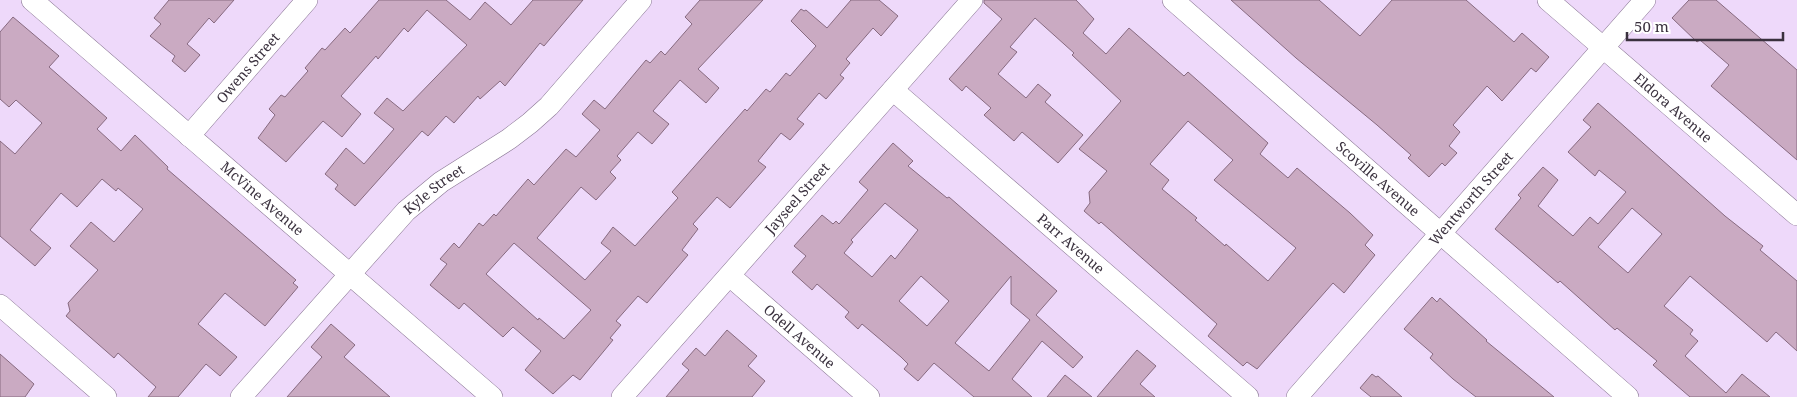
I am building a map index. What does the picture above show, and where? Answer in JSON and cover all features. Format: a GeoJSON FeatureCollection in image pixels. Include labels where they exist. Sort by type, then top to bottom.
{"type":"FeatureCollection","features":[{"type":"Feature","properties":{"kind":"street","name":"McVine Avenue"},"geometry":{"type":"LineString","coordinates":[[32,0],[492,397]]}},
{"type":"Feature","properties":{"kind":"street","name":"Owens Street"},"geometry":{"type":"LineString","coordinates":[[189,136],[308,0]]}},
{"type":"Feature","properties":{"kind":"street","name":"Kyle Street"},"geometry":{"type":"LineString","coordinates":[[241,397],[394,223],[430,190],[509,139],[549,106],[641,0]]}},
{"type":"Feature","properties":{"kind":"street","name":"Jayseel Street"},"geometry":{"type":"LineString","coordinates":[[622,397],[972,0]]}},
{"type":"Feature","properties":{"kind":"street","name":"Scoville Avenue"},"geometry":{"type":"LineString","coordinates":[[1173,0],[1628,397]]}},
{"type":"Feature","properties":{"kind":"street","name":"Eldora Avenue"},"geometry":{"type":"LineString","coordinates":[[1548,0],[1797,216]]}},
{"type":"Feature","properties":{"kind":"street","name":"Wentworth Street"},"geometry":{"type":"LineString","coordinates":[[1297,397],[1645,0]]}},
{"type":"Feature","properties":{"kind":"street","name":"Parr Avenue"},"geometry":{"type":"LineString","coordinates":[[893,90],[1248,397]]}},
{"type":"Feature","properties":{"kind":"street","name":"Odell Avenue"},"geometry":{"type":"LineString","coordinates":[[730,276],[869,397]]}},
{"type":"Feature","properties":{"kind":"street"},"geometry":{"type":"LineString","coordinates":[[0,305],[106,397]]}},
{"type":"Feature","properties":{"kind":"building"},"geometry":{"type":"Polygon","coordinates":[[[169,0],[234,0],[214,23],[209,18],[187,44],[200,55],[185,72],[172,61],[175,56],[150,36],[161,24],[154,18],[169,0]]]}},
{"type":"Feature","properties":{"kind":"building"},"geometry":{"type":"Polygon","coordinates":[[[379,0],[446,0],[470,20],[485,2],[511,25],[533,0],[583,0],[544,46],[540,43],[505,86],[500,81],[480,99],[478,96],[454,123],[446,116],[428,136],[422,131],[355,206],[335,189],[338,185],[325,174],[346,148],[364,164],[394,129],[374,113],[387,98],[403,111],[467,45],[427,10],[408,32],[404,28],[378,59],[376,56],[341,96],[361,114],[342,137],[323,121],[286,162],[258,138],[275,115],[269,109],[281,95],[285,97],[308,71],[305,68],[322,48],[325,50],[345,28],[350,33],[379,0]]]}},
{"type":"Feature","properties":{"kind":"building"},"geometry":{"type":"Polygon","coordinates":[[[700,0],[763,0],[698,69],[719,88],[706,103],[680,80],[653,111],[669,124],[652,144],[638,132],[617,156],[621,160],[610,172],[616,178],[596,200],[581,187],[537,238],[585,280],[611,251],[601,243],[613,227],[635,246],[678,198],[672,192],[745,109],[747,111],[766,89],[770,92],[786,73],[790,76],[816,46],[791,21],[801,9],[806,10],[827,28],[851,0],[879,0],[898,16],[881,36],[873,28],[846,59],[850,63],[840,75],[844,78],[826,99],[819,93],[797,119],[804,124],[790,140],[781,133],[758,161],[766,167],[730,208],[717,197],[693,224],[698,229],[682,250],[688,255],[647,303],[638,296],[616,321],[621,325],[610,338],[613,340],[580,380],[573,375],[553,394],[525,370],[541,351],[513,327],[503,337],[464,303],[459,309],[430,285],[447,264],[440,259],[454,243],[459,248],[479,223],[483,226],[494,214],[496,216],[528,179],[534,185],[566,149],[576,157],[600,130],[582,114],[594,100],[605,109],[646,60],[650,63],[661,51],[665,55],[692,24],[685,17],[700,0]],[[514,243],[486,274],[538,320],[539,318],[564,339],[591,310],[514,243]]]}},
{"type":"Feature","properties":{"kind":"building"},"geometry":{"type":"Polygon","coordinates":[[[984,0],[1076,0],[1094,19],[1083,33],[1106,54],[1129,28],[1184,76],[1188,72],[1268,143],[1260,154],[1288,178],[1297,168],[1350,213],[1373,235],[1365,245],[1375,255],[1344,293],[1333,283],[1257,369],[1247,362],[1243,366],[1208,336],[1217,324],[1101,222],[1099,224],[1084,211],[1090,203],[1089,192],[1107,171],[1079,149],[1121,101],[1072,55],[1074,53],[1035,18],[1010,47],[1017,52],[998,74],[1026,98],[1038,84],[1051,95],[1045,102],[1083,135],[1058,163],[1022,132],[1014,141],[984,115],[991,108],[966,86],[962,91],[949,79],[1002,19],[984,3],[984,0]],[[1188,121],[1150,164],[1169,180],[1162,189],[1197,218],[1195,220],[1268,281],[1296,248],[1214,180],[1233,160],[1188,121]]]}},
{"type":"Feature","properties":{"kind":"building"},"geometry":{"type":"Polygon","coordinates":[[[1231,0],[1319,0],[1360,36],[1392,0],[1466,0],[1514,42],[1522,33],[1549,57],[1536,72],[1531,68],[1502,101],[1487,86],[1453,125],[1460,132],[1449,146],[1457,153],[1445,166],[1442,163],[1429,177],[1408,158],[1411,155],[1296,58],[1231,0]]]}},
{"type":"Feature","properties":{"kind":"building"},"geometry":{"type":"Polygon","coordinates":[[[1689,0],[1716,0],[1797,70],[1797,160],[1711,86],[1729,65],[1700,40],[1697,42],[1672,18],[1689,0]]]}},
{"type":"Feature","properties":{"kind":"building"},"geometry":{"type":"Polygon","coordinates":[[[13,17],[59,56],[49,67],[107,118],[97,129],[121,151],[135,135],[168,167],[167,169],[296,280],[293,283],[298,287],[265,326],[225,293],[198,324],[237,357],[220,376],[206,364],[178,397],[148,397],[156,387],[118,353],[114,358],[66,316],[70,311],[68,303],[98,270],[70,246],[91,222],[114,242],[143,209],[118,188],[116,191],[102,179],[77,207],[61,193],[30,230],[51,248],[35,266],[0,236],[0,141],[15,154],[42,123],[16,100],[9,107],[0,99],[0,32],[13,17]]]}},
{"type":"Feature","properties":{"kind":"building"},"geometry":{"type":"Polygon","coordinates":[[[1598,103],[1725,216],[1763,246],[1760,250],[1797,281],[1797,351],[1776,332],[1767,342],[1690,276],[1664,306],[1693,330],[1690,334],[1698,341],[1685,356],[1726,393],[1742,374],[1770,397],[1690,397],[1653,365],[1657,361],[1617,328],[1615,330],[1560,281],[1558,283],[1495,229],[1521,198],[1518,195],[1543,167],[1558,180],[1538,206],[1573,236],[1590,217],[1598,224],[1626,192],[1599,170],[1595,176],[1568,152],[1591,127],[1583,120],[1598,103]],[[1632,208],[1598,247],[1628,273],[1662,234],[1632,208]]]}},
{"type":"Feature","properties":{"kind":"building"},"geometry":{"type":"Polygon","coordinates":[[[893,143],[913,161],[908,166],[947,198],[949,197],[1057,291],[1036,315],[1083,357],[1073,368],[1042,341],[1012,379],[1032,397],[974,397],[934,363],[918,381],[904,369],[908,364],[901,357],[862,324],[858,329],[845,317],[849,312],[817,284],[812,290],[792,272],[806,256],[794,246],[822,215],[833,224],[836,221],[839,224],[868,190],[859,182],[893,143]],[[885,203],[851,240],[853,242],[844,253],[872,277],[891,255],[895,259],[918,230],[885,203]],[[921,276],[899,301],[927,326],[949,301],[921,276]],[[1011,276],[955,343],[989,371],[1030,320],[1011,304],[1011,276]]]}},
{"type":"Feature","properties":{"kind":"building"},"geometry":{"type":"Polygon","coordinates":[[[1432,297],[1437,302],[1440,298],[1486,341],[1554,397],[1476,397],[1453,379],[1430,358],[1433,354],[1404,329],[1432,297]]]}},
{"type":"Feature","properties":{"kind":"building"},"geometry":{"type":"Polygon","coordinates":[[[331,324],[355,345],[344,357],[390,397],[287,397],[322,357],[311,347],[331,324]]]}},
{"type":"Feature","properties":{"kind":"building"},"geometry":{"type":"Polygon","coordinates":[[[727,330],[757,356],[748,366],[765,381],[752,397],[666,397],[689,370],[682,364],[696,348],[705,356],[727,330]]]}},
{"type":"Feature","properties":{"kind":"building"},"geometry":{"type":"Polygon","coordinates":[[[1137,350],[1156,366],[1140,384],[1155,397],[1097,397],[1137,350]]]}},
{"type":"Feature","properties":{"kind":"building"},"geometry":{"type":"Polygon","coordinates":[[[0,354],[34,384],[25,397],[0,397],[0,354]]]}},
{"type":"Feature","properties":{"kind":"building"},"geometry":{"type":"Polygon","coordinates":[[[1372,374],[1376,377],[1378,376],[1402,397],[1371,397],[1360,388],[1372,374]]]}},
{"type":"Feature","properties":{"kind":"building"},"geometry":{"type":"Polygon","coordinates":[[[1065,375],[1092,397],[1047,397],[1065,375]]]}}]}
